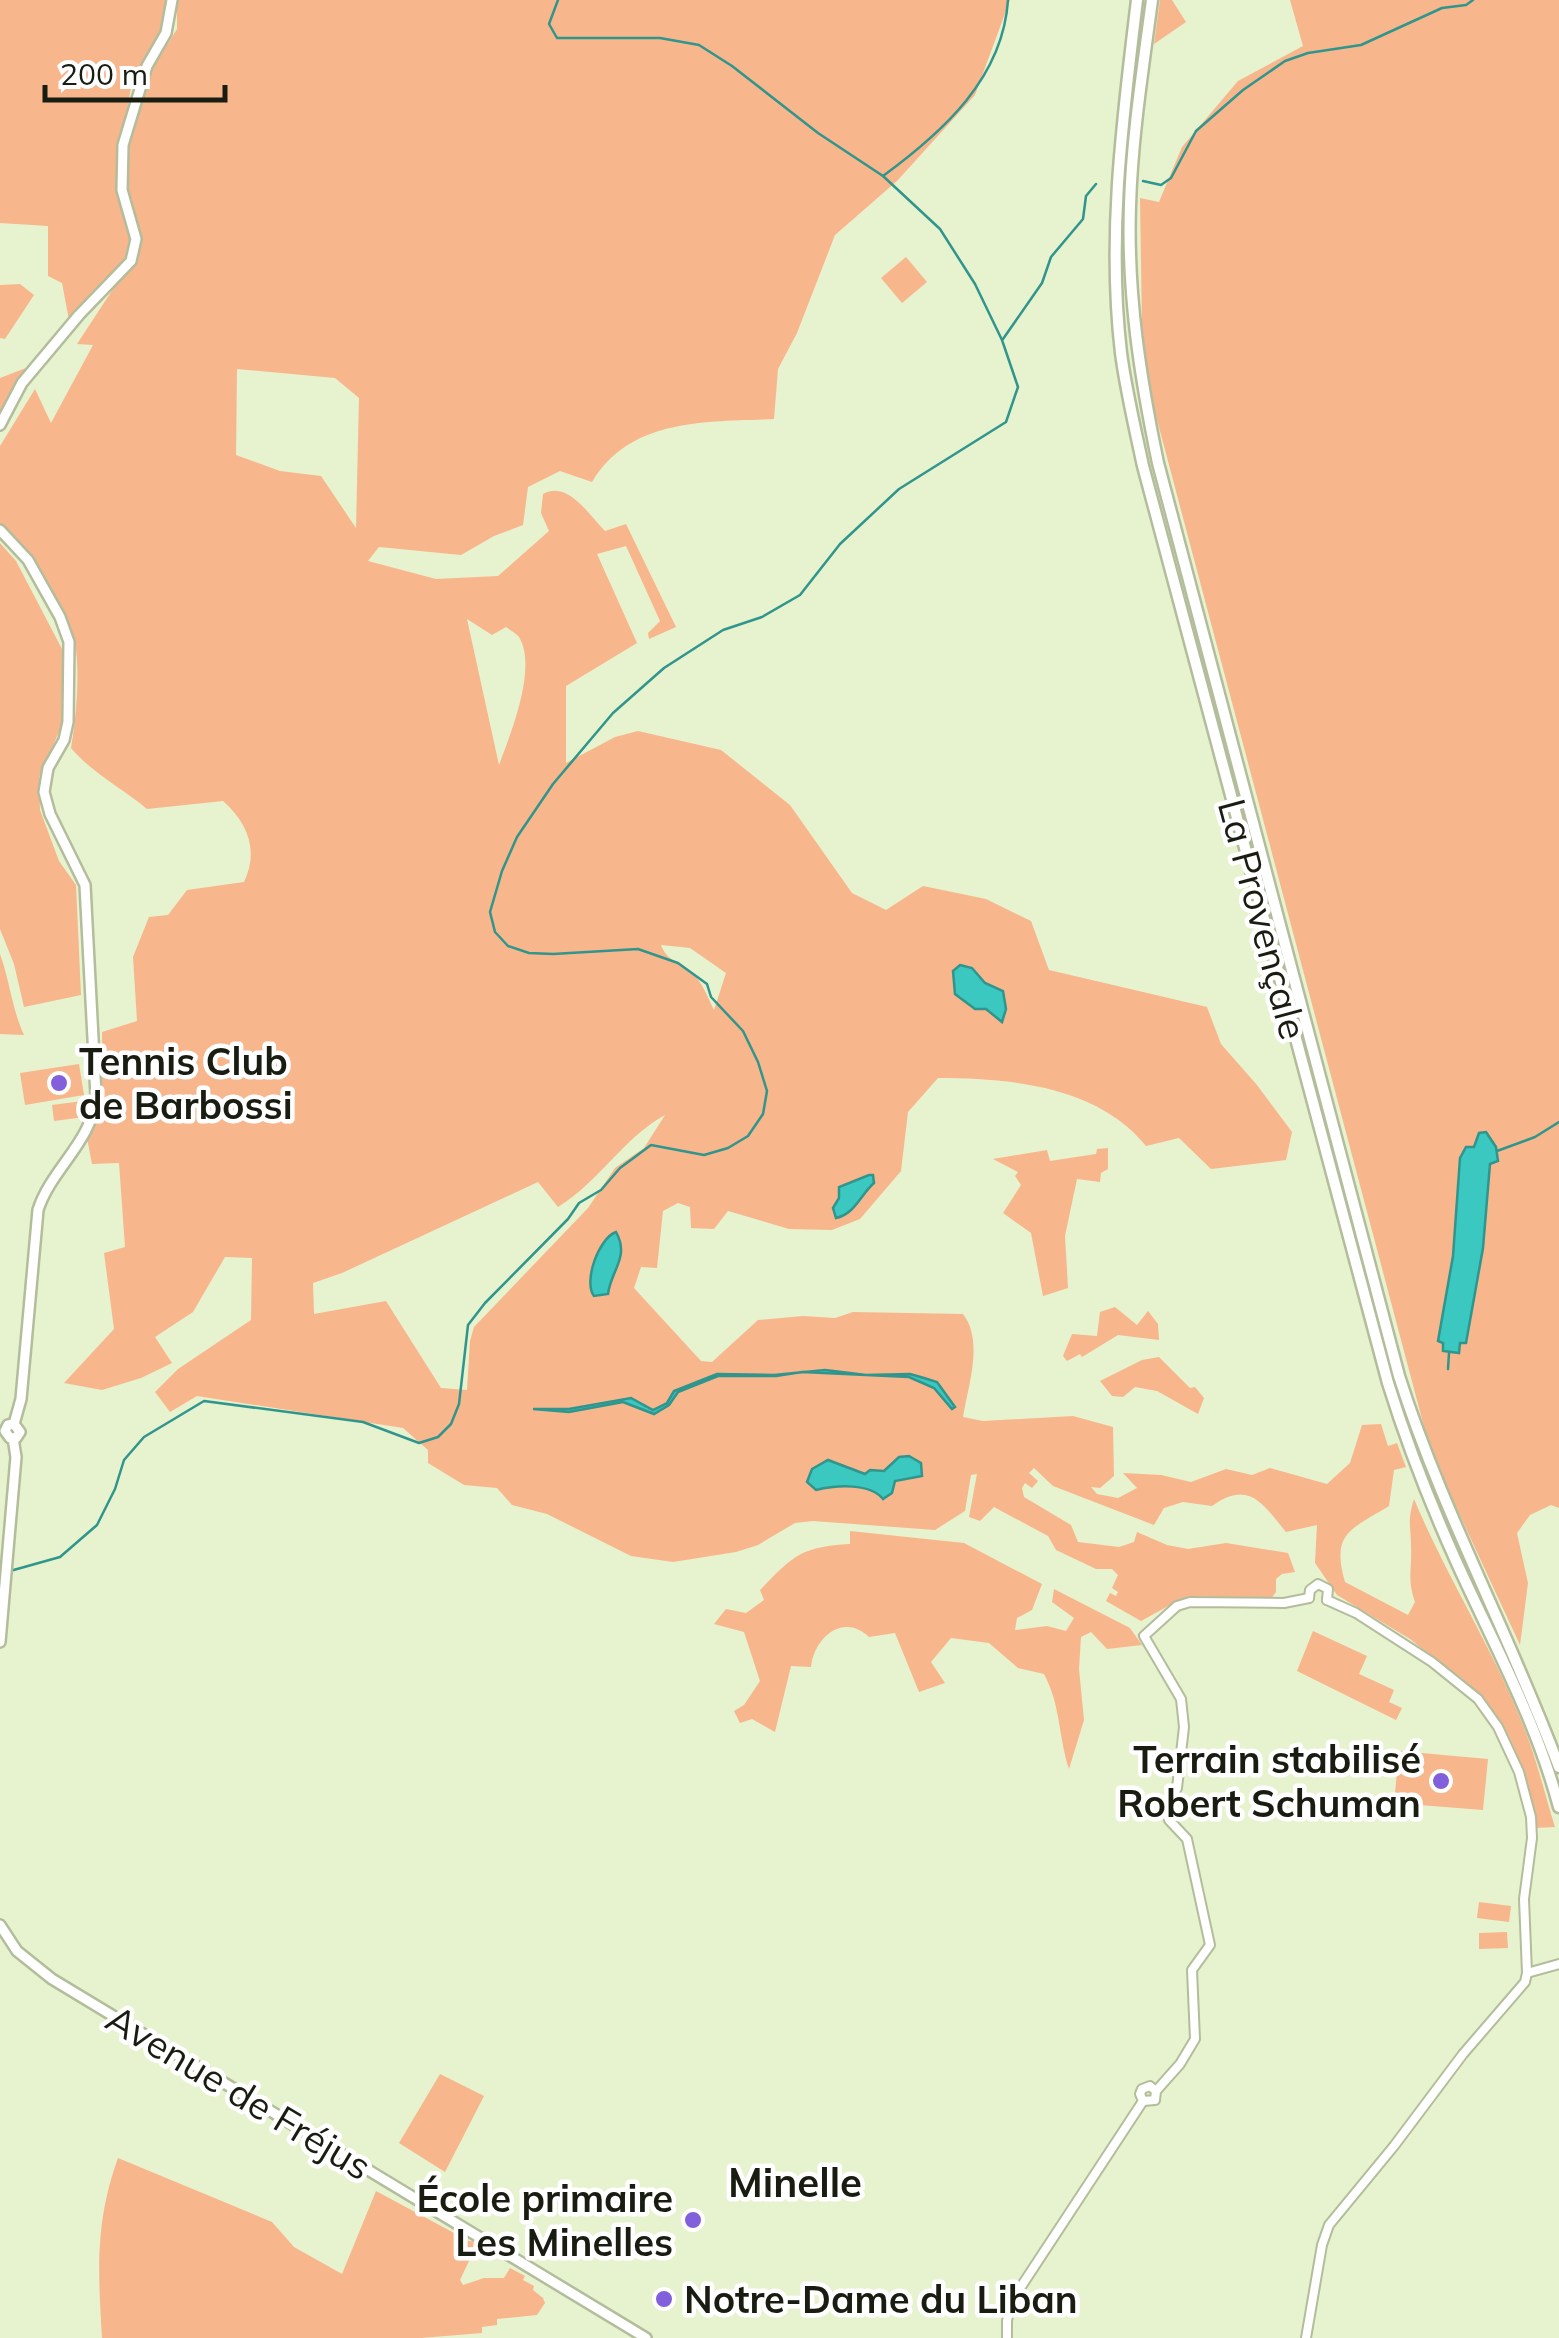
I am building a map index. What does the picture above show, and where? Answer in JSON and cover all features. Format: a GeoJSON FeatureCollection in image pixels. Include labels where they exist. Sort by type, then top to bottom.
{"type":"FeatureCollection","features":[{"type":"Feature","properties":{"kind":"highway","name":"La Provençale"},"geometry":{"type":"LineString","coordinates":[[1138,0],[1116,208],[1122,353],[1143,466],[1388,1383],[1431,1504],[1514,1683],[1559,1807]]}},
{"type":"Feature","properties":{"kind":"highway","name":"La Provençale"},"geometry":{"type":"LineString","coordinates":[[1152,0],[1134,148],[1130,280],[1136,350],[1158,463],[1398,1376],[1442,1498],[1526,1682],[1559,1767]]}},
{"type":"Feature","properties":{"kind":"main road"},"geometry":{"type":"LineString","coordinates":[[0,425],[16,392],[131,261],[136,239],[121,181],[124,146],[147,66],[166,33],[172,0]]}},
{"type":"Feature","properties":{"kind":"main road"},"geometry":{"type":"LineString","coordinates":[[0,530],[28,560],[60,617],[69,642],[68,722],[64,740],[48,768],[44,792],[50,814],[85,885],[96,1096],[88,1128],[50,1184],[38,1210],[21,1399],[14,1424],[5,1431],[13,1438],[16,1457],[0,1642]]}},
{"type":"Feature","properties":{"kind":"main road","name":"Avenue de Fréjus"},"geometry":{"type":"LineString","coordinates":[[0,1925],[18,1951],[52,1979],[646,2338]]}},
{"type":"Feature","properties":{"kind":"street"},"geometry":{"type":"LineString","coordinates":[[1310,1598],[1310,1590],[1318,1584],[1328,1590],[1327,1600]]}},
{"type":"Feature","properties":{"kind":"street"},"geometry":{"type":"LineString","coordinates":[[1007,2338],[1006,2320],[1012,2302],[1143,2102],[1142,2089],[1150,2086],[1156,2091],[1174,2072],[1194,2038],[1192,1970],[1210,1945],[1187,1839],[1169,1820],[1166,1808],[1177,1788],[1184,1727],[1181,1699],[1144,1636],[1177,1606],[1190,1602],[1284,1602],[1310,1598],[1319,1605],[1327,1600]]}},
{"type":"Feature","properties":{"kind":"street"},"geometry":{"type":"LineString","coordinates":[[1306,2338],[1322,2245],[1329,2226],[1396,2145],[1463,2054],[1522,1987],[1527,1972],[1524,1900],[1532,1838],[1531,1817],[1519,1772],[1498,1727],[1478,1699],[1432,1662],[1327,1600]]}},
{"type":"Feature","properties":{"kind":"street"},"geometry":{"type":"LineString","coordinates":[[1527,1972],[1559,1964]]}},
{"type":"Feature","properties":{"kind":"shaded area"},"geometry":{"type":"Polygon","coordinates":[[[0,0],[169,0],[159,33],[132,83],[120,146],[132,235],[130,252],[118,272],[69,320],[62,283],[48,276],[48,226],[0,223],[0,0]]]}},
{"type":"Feature","properties":{"kind":"shaded area"},"geometry":{"type":"Polygon","coordinates":[[[177,0],[1010,0],[975,95],[897,181],[835,235],[797,333],[778,369],[774,419],[697,423],[649,434],[608,461],[592,482],[560,471],[528,487],[523,525],[461,555],[379,547],[368,561],[436,579],[498,576],[549,531],[541,513],[543,494],[552,491],[561,491],[577,501],[605,531],[626,524],[676,627],[649,639],[648,633],[660,621],[626,546],[597,554],[637,643],[566,686],[566,763],[615,737],[638,731],[721,750],[790,805],[852,893],[886,910],[923,886],[986,899],[1031,921],[1049,970],[1207,1007],[1221,1044],[1292,1132],[1286,1160],[1211,1169],[1179,1138],[1146,1146],[1126,1126],[1078,1098],[1023,1084],[938,1078],[908,1112],[901,1171],[860,1219],[832,1230],[789,1229],[728,1211],[714,1229],[691,1228],[690,1207],[678,1203],[663,1211],[657,1268],[641,1267],[634,1288],[701,1361],[712,1362],[758,1320],[835,1318],[853,1312],[963,1314],[974,1350],[963,1417],[983,1421],[1073,1416],[1113,1427],[1114,1476],[1100,1488],[1091,1487],[1097,1494],[1118,1498],[1137,1488],[1123,1473],[1161,1475],[1191,1482],[1226,1469],[1252,1475],[1270,1468],[1327,1484],[1350,1463],[1362,1425],[1381,1424],[1388,1446],[1397,1443],[1406,1467],[1394,1470],[1389,1506],[1354,1528],[1342,1543],[1345,1582],[1408,1615],[1415,1602],[1410,1581],[1414,1499],[1513,1700],[1555,1827],[1534,1828],[1528,1790],[1510,1739],[1482,1698],[1410,1639],[1337,1595],[1315,1563],[1317,1525],[1286,1532],[1262,1504],[1246,1495],[1225,1498],[1212,1506],[1183,1502],[1164,1508],[1154,1525],[1053,1486],[1034,1468],[1029,1473],[1038,1481],[1032,1488],[1025,1483],[1024,1497],[1071,1525],[1078,1542],[1119,1547],[1134,1542],[1137,1532],[1188,1549],[1226,1543],[1288,1553],[1295,1572],[1276,1579],[1276,1592],[1270,1600],[1199,1596],[1181,1599],[1141,1621],[1106,1601],[1110,1593],[1116,1596],[1118,1592],[1112,1588],[1118,1575],[1112,1569],[1096,1569],[1056,1550],[1048,1536],[994,1507],[980,1521],[969,1517],[977,1474],[971,1475],[965,1511],[935,1530],[813,1521],[795,1523],[758,1545],[736,1552],[673,1562],[631,1556],[547,1514],[512,1505],[497,1488],[464,1485],[428,1463],[428,1450],[403,1428],[197,1396],[170,1412],[155,1392],[178,1369],[251,1320],[252,1258],[225,1257],[193,1312],[155,1337],[172,1363],[102,1390],[64,1383],[114,1329],[104,1253],[125,1247],[119,1163],[92,1164],[87,1138],[102,1110],[102,1032],[137,1021],[133,957],[149,917],[168,915],[187,890],[244,882],[251,859],[245,828],[223,801],[147,809],[71,748],[77,679],[74,640],[44,577],[0,524],[0,446],[35,389],[51,423],[93,345],[77,344],[138,251],[126,192],[125,163],[136,112],[156,62],[177,29],[177,0]],[[237,369],[236,455],[280,471],[321,476],[356,528],[359,398],[335,378],[237,369]],[[467,619],[499,765],[524,683],[524,650],[519,637],[506,627],[492,635],[467,619]],[[661,945],[696,977],[714,1010],[726,973],[690,948],[661,945]],[[665,1115],[558,1207],[538,1182],[313,1283],[314,1314],[386,1301],[441,1388],[467,1390],[474,1327],[588,1208],[615,1168],[644,1148],[665,1115]]]}},
{"type":"Feature","properties":{"kind":"shaded area"},"geometry":{"type":"Polygon","coordinates":[[[1160,0],[1172,0],[1186,22],[1154,44],[1160,0]]]}},
{"type":"Feature","properties":{"kind":"shaded area"},"geometry":{"type":"Polygon","coordinates":[[[1290,0],[1559,0],[1559,1508],[1551,1505],[1530,1515],[1517,1533],[1528,1583],[1520,1645],[1431,1453],[1151,397],[1142,326],[1140,198],[1159,202],[1182,147],[1238,81],[1303,46],[1290,0]]]}},
{"type":"Feature","properties":{"kind":"shaded area"},"geometry":{"type":"Polygon","coordinates":[[[906,257],[927,282],[902,303],[881,278],[906,257]]]}},
{"type":"Feature","properties":{"kind":"shaded area"},"geometry":{"type":"Polygon","coordinates":[[[20,284],[34,295],[5,339],[0,338],[0,285],[20,284]]]}},
{"type":"Feature","properties":{"kind":"shaded area"},"geometry":{"type":"Polygon","coordinates":[[[26,368],[0,414],[0,378],[26,368]]]}},
{"type":"Feature","properties":{"kind":"shaded area"},"geometry":{"type":"Polygon","coordinates":[[[0,543],[16,561],[62,649],[62,725],[39,777],[40,810],[59,861],[76,885],[81,995],[24,1007],[14,964],[0,929],[0,543]]]}},
{"type":"Feature","properties":{"kind":"shaded area"},"geometry":{"type":"Polygon","coordinates":[[[0,954],[17,1015],[24,1035],[0,1034],[0,954]]]}},
{"type":"Feature","properties":{"kind":"shaded area"},"geometry":{"type":"Polygon","coordinates":[[[79,1064],[84,1095],[25,1105],[20,1073],[79,1064]]]}},
{"type":"Feature","properties":{"kind":"shaded area"},"geometry":{"type":"Polygon","coordinates":[[[83,1101],[85,1117],[54,1121],[52,1105],[83,1101]]]}},
{"type":"Feature","properties":{"kind":"shaded area"},"geometry":{"type":"Polygon","coordinates":[[[1108,1148],[1108,1169],[1101,1173],[1100,1182],[1077,1179],[1065,1236],[1068,1288],[1043,1296],[1031,1233],[1003,1213],[1021,1185],[1015,1176],[1018,1172],[993,1159],[1047,1150],[1050,1161],[1096,1154],[1097,1149],[1108,1148]]]}},
{"type":"Feature","properties":{"kind":"shaded area"},"geometry":{"type":"Polygon","coordinates":[[[1115,1307],[1137,1325],[1148,1311],[1158,1324],[1159,1340],[1118,1335],[1082,1357],[1080,1354],[1067,1361],[1063,1356],[1072,1334],[1097,1336],[1100,1312],[1115,1307]]]}},
{"type":"Feature","properties":{"kind":"shaded area"},"geometry":{"type":"Polygon","coordinates":[[[1159,1357],[1204,1398],[1198,1414],[1157,1391],[1135,1387],[1123,1397],[1112,1396],[1100,1381],[1142,1360],[1159,1357]]]}},
{"type":"Feature","properties":{"kind":"shaded area"},"geometry":{"type":"Polygon","coordinates":[[[850,1531],[964,1543],[1042,1584],[1032,1610],[1017,1618],[1015,1630],[1047,1626],[1066,1631],[1074,1618],[1052,1602],[1054,1589],[1130,1628],[1142,1645],[1107,1649],[1091,1632],[1081,1637],[1079,1669],[1084,1720],[1069,1769],[1054,1698],[1044,1674],[1018,1668],[989,1643],[951,1638],[931,1662],[945,1683],[919,1692],[895,1633],[869,1637],[859,1630],[840,1628],[824,1638],[811,1667],[791,1666],[775,1732],[752,1719],[740,1723],[734,1711],[744,1705],[760,1681],[744,1632],[714,1624],[726,1609],[746,1613],[764,1600],[760,1590],[799,1555],[850,1544],[850,1531]]]}},
{"type":"Feature","properties":{"kind":"shaded area"},"geometry":{"type":"Polygon","coordinates":[[[1313,1631],[1367,1656],[1359,1674],[1394,1690],[1389,1702],[1402,1708],[1396,1720],[1297,1671],[1313,1631]]]}},
{"type":"Feature","properties":{"kind":"shaded area","name":"Terrain stabilisé Robert Schuman"},"geometry":{"type":"Polygon","coordinates":[[[1399,1751],[1488,1759],[1483,1810],[1394,1803],[1399,1751]]]}},
{"type":"Feature","properties":{"kind":"shaded area"},"geometry":{"type":"Polygon","coordinates":[[[1479,1902],[1511,1906],[1509,1922],[1477,1918],[1479,1902]]]}},
{"type":"Feature","properties":{"kind":"shaded area"},"geometry":{"type":"Polygon","coordinates":[[[1507,1932],[1508,1948],[1479,1949],[1479,1933],[1507,1932]]]}},
{"type":"Feature","properties":{"kind":"shaded area"},"geometry":{"type":"Polygon","coordinates":[[[440,2074],[484,2096],[445,2172],[399,2143],[440,2074]]]}},
{"type":"Feature","properties":{"kind":"shaded area"},"geometry":{"type":"Polygon","coordinates":[[[118,2158],[272,2222],[294,2247],[342,2274],[376,2191],[469,2241],[478,2242],[460,2280],[463,2285],[484,2278],[504,2278],[510,2268],[525,2276],[523,2280],[534,2286],[533,2290],[545,2303],[537,2315],[497,2319],[497,2325],[482,2327],[482,2333],[421,2338],[102,2338],[102,2225],[118,2158]]]}},
{"type":"Feature","properties":{"kind":"water"},"geometry":{"type":"Polygon","coordinates":[[[960,965],[972,968],[985,983],[1003,991],[1006,1009],[1002,1022],[955,994],[953,971],[960,965]]]}},
{"type":"Feature","properties":{"kind":"water"},"geometry":{"type":"Polygon","coordinates":[[[1486,1132],[1496,1147],[1498,1161],[1490,1164],[1483,1248],[1466,1343],[1460,1343],[1459,1353],[1443,1351],[1443,1343],[1438,1341],[1453,1256],[1460,1158],[1466,1147],[1474,1147],[1479,1133],[1486,1132]]]}},
{"type":"Feature","properties":{"kind":"water"},"geometry":{"type":"Polygon","coordinates":[[[873,1175],[874,1183],[853,1208],[836,1218],[833,1208],[839,1198],[839,1187],[873,1175]]]}},
{"type":"Feature","properties":{"kind":"water"},"geometry":{"type":"Polygon","coordinates":[[[616,1232],[621,1249],[608,1294],[594,1296],[590,1281],[594,1261],[604,1242],[616,1232]]]}},
{"type":"Feature","properties":{"kind":"water"},"geometry":{"type":"Polygon","coordinates":[[[825,1370],[866,1375],[804,1372],[825,1370]]]}},
{"type":"Feature","properties":{"kind":"water"},"geometry":{"type":"Polygon","coordinates":[[[797,1373],[718,1376],[678,1392],[669,1405],[654,1414],[623,1402],[569,1412],[533,1409],[569,1409],[631,1398],[653,1410],[667,1403],[674,1391],[717,1374],[797,1373]]]}},
{"type":"Feature","properties":{"kind":"water"},"geometry":{"type":"Polygon","coordinates":[[[910,1374],[937,1382],[955,1407],[952,1409],[934,1388],[909,1377],[866,1375],[910,1374]]]}},
{"type":"Feature","properties":{"kind":"water"},"geometry":{"type":"Polygon","coordinates":[[[909,1456],[921,1463],[922,1476],[895,1481],[892,1493],[883,1499],[862,1488],[816,1490],[807,1482],[812,1469],[828,1460],[865,1474],[870,1470],[884,1471],[899,1457],[909,1456]]]}},
{"type":"Feature","properties":{"kind":"waterway"},"geometry":{"type":"LineString","coordinates":[[10,1571],[60,1557],[97,1525],[124,1460],[144,1437],[204,1401],[363,1422],[419,1443],[438,1437],[451,1424],[459,1404],[468,1325],[579,1203],[601,1190],[620,1168],[651,1145],[704,1155],[728,1148],[748,1136],[763,1114],[767,1091],[743,1031],[711,997],[707,984],[678,963],[638,949],[553,954],[529,953],[508,946],[495,932],[490,912],[502,871],[517,837],[553,784],[613,713],[664,668],[723,630],[762,617],[800,595],[840,544],[899,489],[1006,422],[1018,387],[1002,340],[975,284],[940,229],[883,176],[699,45],[660,38],[557,38],[549,24],[558,0]]}},
{"type":"Feature","properties":{"kind":"waterway"},"geometry":{"type":"LineString","coordinates":[[883,176],[927,141],[966,101],[995,54],[1008,0]]}},
{"type":"Feature","properties":{"kind":"waterway"},"geometry":{"type":"LineString","coordinates":[[1143,181],[1161,185],[1171,178],[1196,131],[1243,90],[1285,61],[1308,53],[1361,45],[1442,8],[1466,5],[1473,0]]}},
{"type":"Feature","properties":{"kind":"waterway"},"geometry":{"type":"LineString","coordinates":[[1003,339],[1042,283],[1051,257],[1083,219],[1086,196],[1096,184]]}},
{"type":"Feature","properties":{"kind":"waterway"},"geometry":{"type":"LineString","coordinates":[[1497,1151],[1535,1137],[1559,1122]]}},
{"type":"Feature","properties":{"kind":"waterway"},"geometry":{"type":"LineString","coordinates":[[1448,1369],[1449,1353]]}},
{"type":"Feature","properties":{"kind":"place","name":"Tennis Club de Barbossi"},"geometry":{"type":"Point","coordinates":[59,1083]}},
{"type":"Feature","properties":{"kind":"place","name":"Terrain stabilisé Robert Schuman"},"geometry":{"type":"Point","coordinates":[1441,1781]}},
{"type":"Feature","properties":{"kind":"place","name":"École primaire Les Minelles"},"geometry":{"type":"Point","coordinates":[693,2220]}},
{"type":"Feature","properties":{"kind":"place","name":"Notre-Dame du Liban"},"geometry":{"type":"Point","coordinates":[664,2299]}},
{"type":"Feature","properties":{"kind":"district","name":"Minelle"},"geometry":{"type":"Point","coordinates":[795,2182]}}]}
